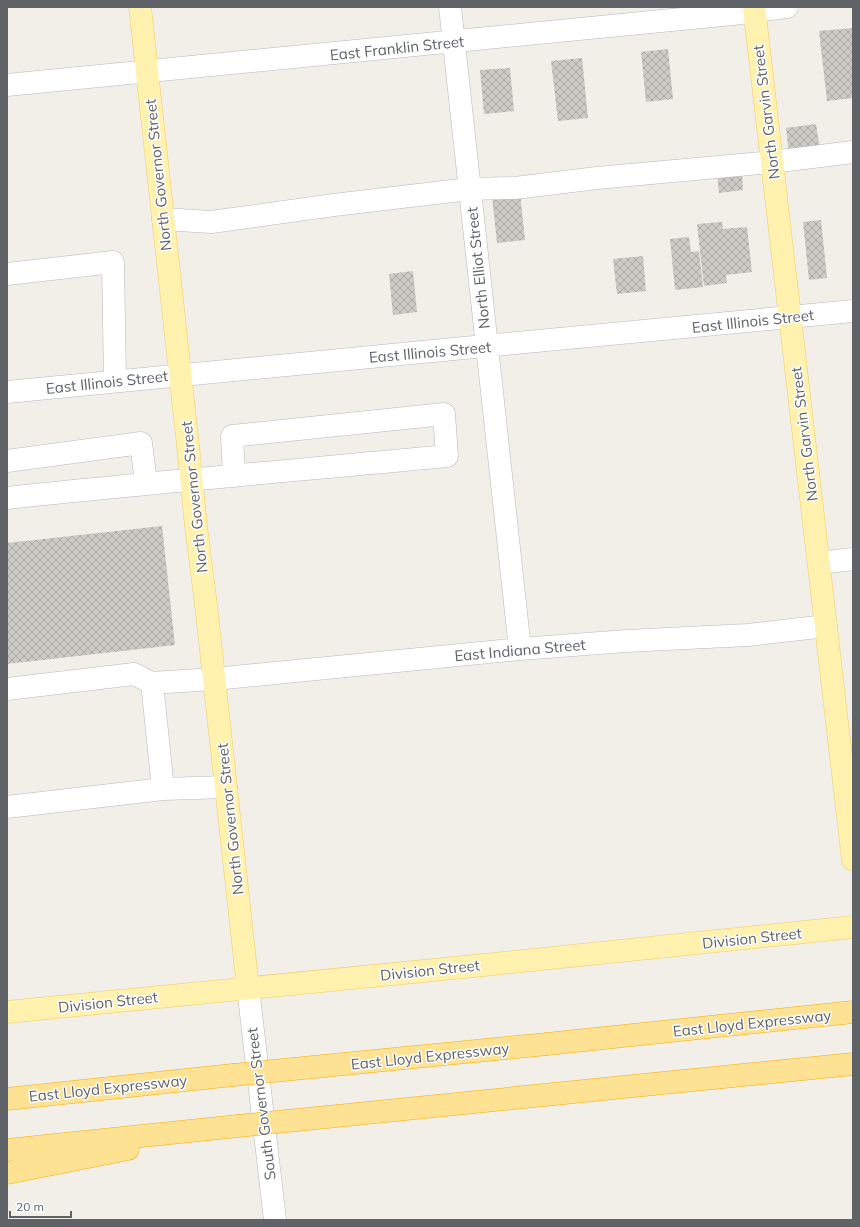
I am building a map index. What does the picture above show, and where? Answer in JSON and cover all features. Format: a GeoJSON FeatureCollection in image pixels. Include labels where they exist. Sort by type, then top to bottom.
{"type":"FeatureCollection","features":[{"type":"Feature","properties":{"kind":"highway","name":"East Lloyd Expressway"},"geometry":{"type":"LineString","coordinates":[[7,1098],[547,1044],[848,1012]]}},
{"type":"Feature","properties":{"kind":"highway"},"geometry":{"type":"LineString","coordinates":[[7,1150],[201,1129],[851,1064]]}},
{"type":"Feature","properties":{"kind":"highway"},"geometry":{"type":"LineString","coordinates":[[7,1173],[114,1152],[201,1129]]}},
{"type":"Feature","properties":{"kind":"main road","name":"North Governor Street"},"geometry":{"type":"LineString","coordinates":[[140,7],[248,988]]}},
{"type":"Feature","properties":{"kind":"main road","name":"North Garvin Street"},"geometry":{"type":"LineString","coordinates":[[754,9],[853,860]]}},
{"type":"Feature","properties":{"kind":"main road","name":"Division Street"},"geometry":{"type":"LineString","coordinates":[[7,1012],[853,927]]}},
{"type":"Feature","properties":{"kind":"street","name":"North Elliot Street"},"geometry":{"type":"LineString","coordinates":[[450,7],[520,649]]}},
{"type":"Feature","properties":{"kind":"street","name":"East Franklin Street"},"geometry":{"type":"LineString","coordinates":[[7,86],[733,14],[754,9],[787,7]]}},
{"type":"Feature","properties":{"kind":"street"},"geometry":{"type":"LineString","coordinates":[[163,219],[211,222],[334,204],[469,189],[515,188],[597,178],[772,162],[853,152]]}},
{"type":"Feature","properties":{"kind":"street"},"geometry":{"type":"LineString","coordinates":[[7,274],[113,262],[115,381]]}},
{"type":"Feature","properties":{"kind":"street","name":"East Illinois Street"},"geometry":{"type":"LineString","coordinates":[[7,392],[853,311]]}},
{"type":"Feature","properties":{"kind":"street"},"geometry":{"type":"LineString","coordinates":[[7,498],[146,483],[191,480],[234,476],[447,456],[444,414],[232,436],[234,476]]}},
{"type":"Feature","properties":{"kind":"street"},"geometry":{"type":"LineString","coordinates":[[7,461],[141,443],[146,483]]}},
{"type":"Feature","properties":{"kind":"street"},"geometry":{"type":"LineString","coordinates":[[819,563],[853,559]]}},
{"type":"Feature","properties":{"kind":"street","name":"East Indiana Street"},"geometry":{"type":"LineString","coordinates":[[152,683],[214,679],[520,649],[626,641],[748,635],[826,626]]}},
{"type":"Feature","properties":{"kind":"street"},"geometry":{"type":"LineString","coordinates":[[7,689],[134,674],[152,683],[163,789]]}},
{"type":"Feature","properties":{"kind":"street"},"geometry":{"type":"LineString","coordinates":[[7,807],[163,789],[226,787]]}},
{"type":"Feature","properties":{"kind":"street","name":"South Governor Street"},"geometry":{"type":"LineString","coordinates":[[248,988],[275,1220]]}},
{"type":"Feature","properties":{"kind":"building"},"geometry":{"type":"Polygon","coordinates":[[[853,28],[853,98],[827,101],[819,31],[853,28]]]}},
{"type":"Feature","properties":{"kind":"building"},"geometry":{"type":"Polygon","coordinates":[[[668,49],[673,99],[646,102],[641,52],[668,49]]]}},
{"type":"Feature","properties":{"kind":"building"},"geometry":{"type":"Polygon","coordinates":[[[582,58],[588,118],[558,121],[551,61],[582,58]]]}},
{"type":"Feature","properties":{"kind":"building"},"geometry":{"type":"Polygon","coordinates":[[[510,68],[514,111],[484,114],[480,70],[510,68]]]}},
{"type":"Feature","properties":{"kind":"building"},"geometry":{"type":"Polygon","coordinates":[[[816,124],[820,150],[789,154],[786,128],[816,124]]]}},
{"type":"Feature","properties":{"kind":"building"},"geometry":{"type":"Polygon","coordinates":[[[742,171],[743,190],[719,193],[717,173],[742,171]]]}},
{"type":"Feature","properties":{"kind":"building"},"geometry":{"type":"Polygon","coordinates":[[[520,193],[525,240],[497,243],[492,196],[520,193]]]}},
{"type":"Feature","properties":{"kind":"building"},"geometry":{"type":"Polygon","coordinates":[[[821,220],[827,278],[809,280],[803,222],[821,220]]]}},
{"type":"Feature","properties":{"kind":"building"},"geometry":{"type":"Polygon","coordinates":[[[722,222],[723,229],[747,227],[752,272],[726,275],[727,283],[704,286],[697,224],[722,222]]]}},
{"type":"Feature","properties":{"kind":"building"},"geometry":{"type":"Polygon","coordinates":[[[689,237],[691,252],[699,251],[703,287],[675,290],[670,239],[689,237]]]}},
{"type":"Feature","properties":{"kind":"building"},"geometry":{"type":"Polygon","coordinates":[[[643,256],[646,291],[617,294],[613,259],[643,256]]]}},
{"type":"Feature","properties":{"kind":"building"},"geometry":{"type":"Polygon","coordinates":[[[413,271],[417,312],[393,315],[389,274],[413,271]]]}},
{"type":"Feature","properties":{"kind":"building"},"geometry":{"type":"Polygon","coordinates":[[[162,526],[175,645],[7,664],[7,543],[162,526]]]}}]}
